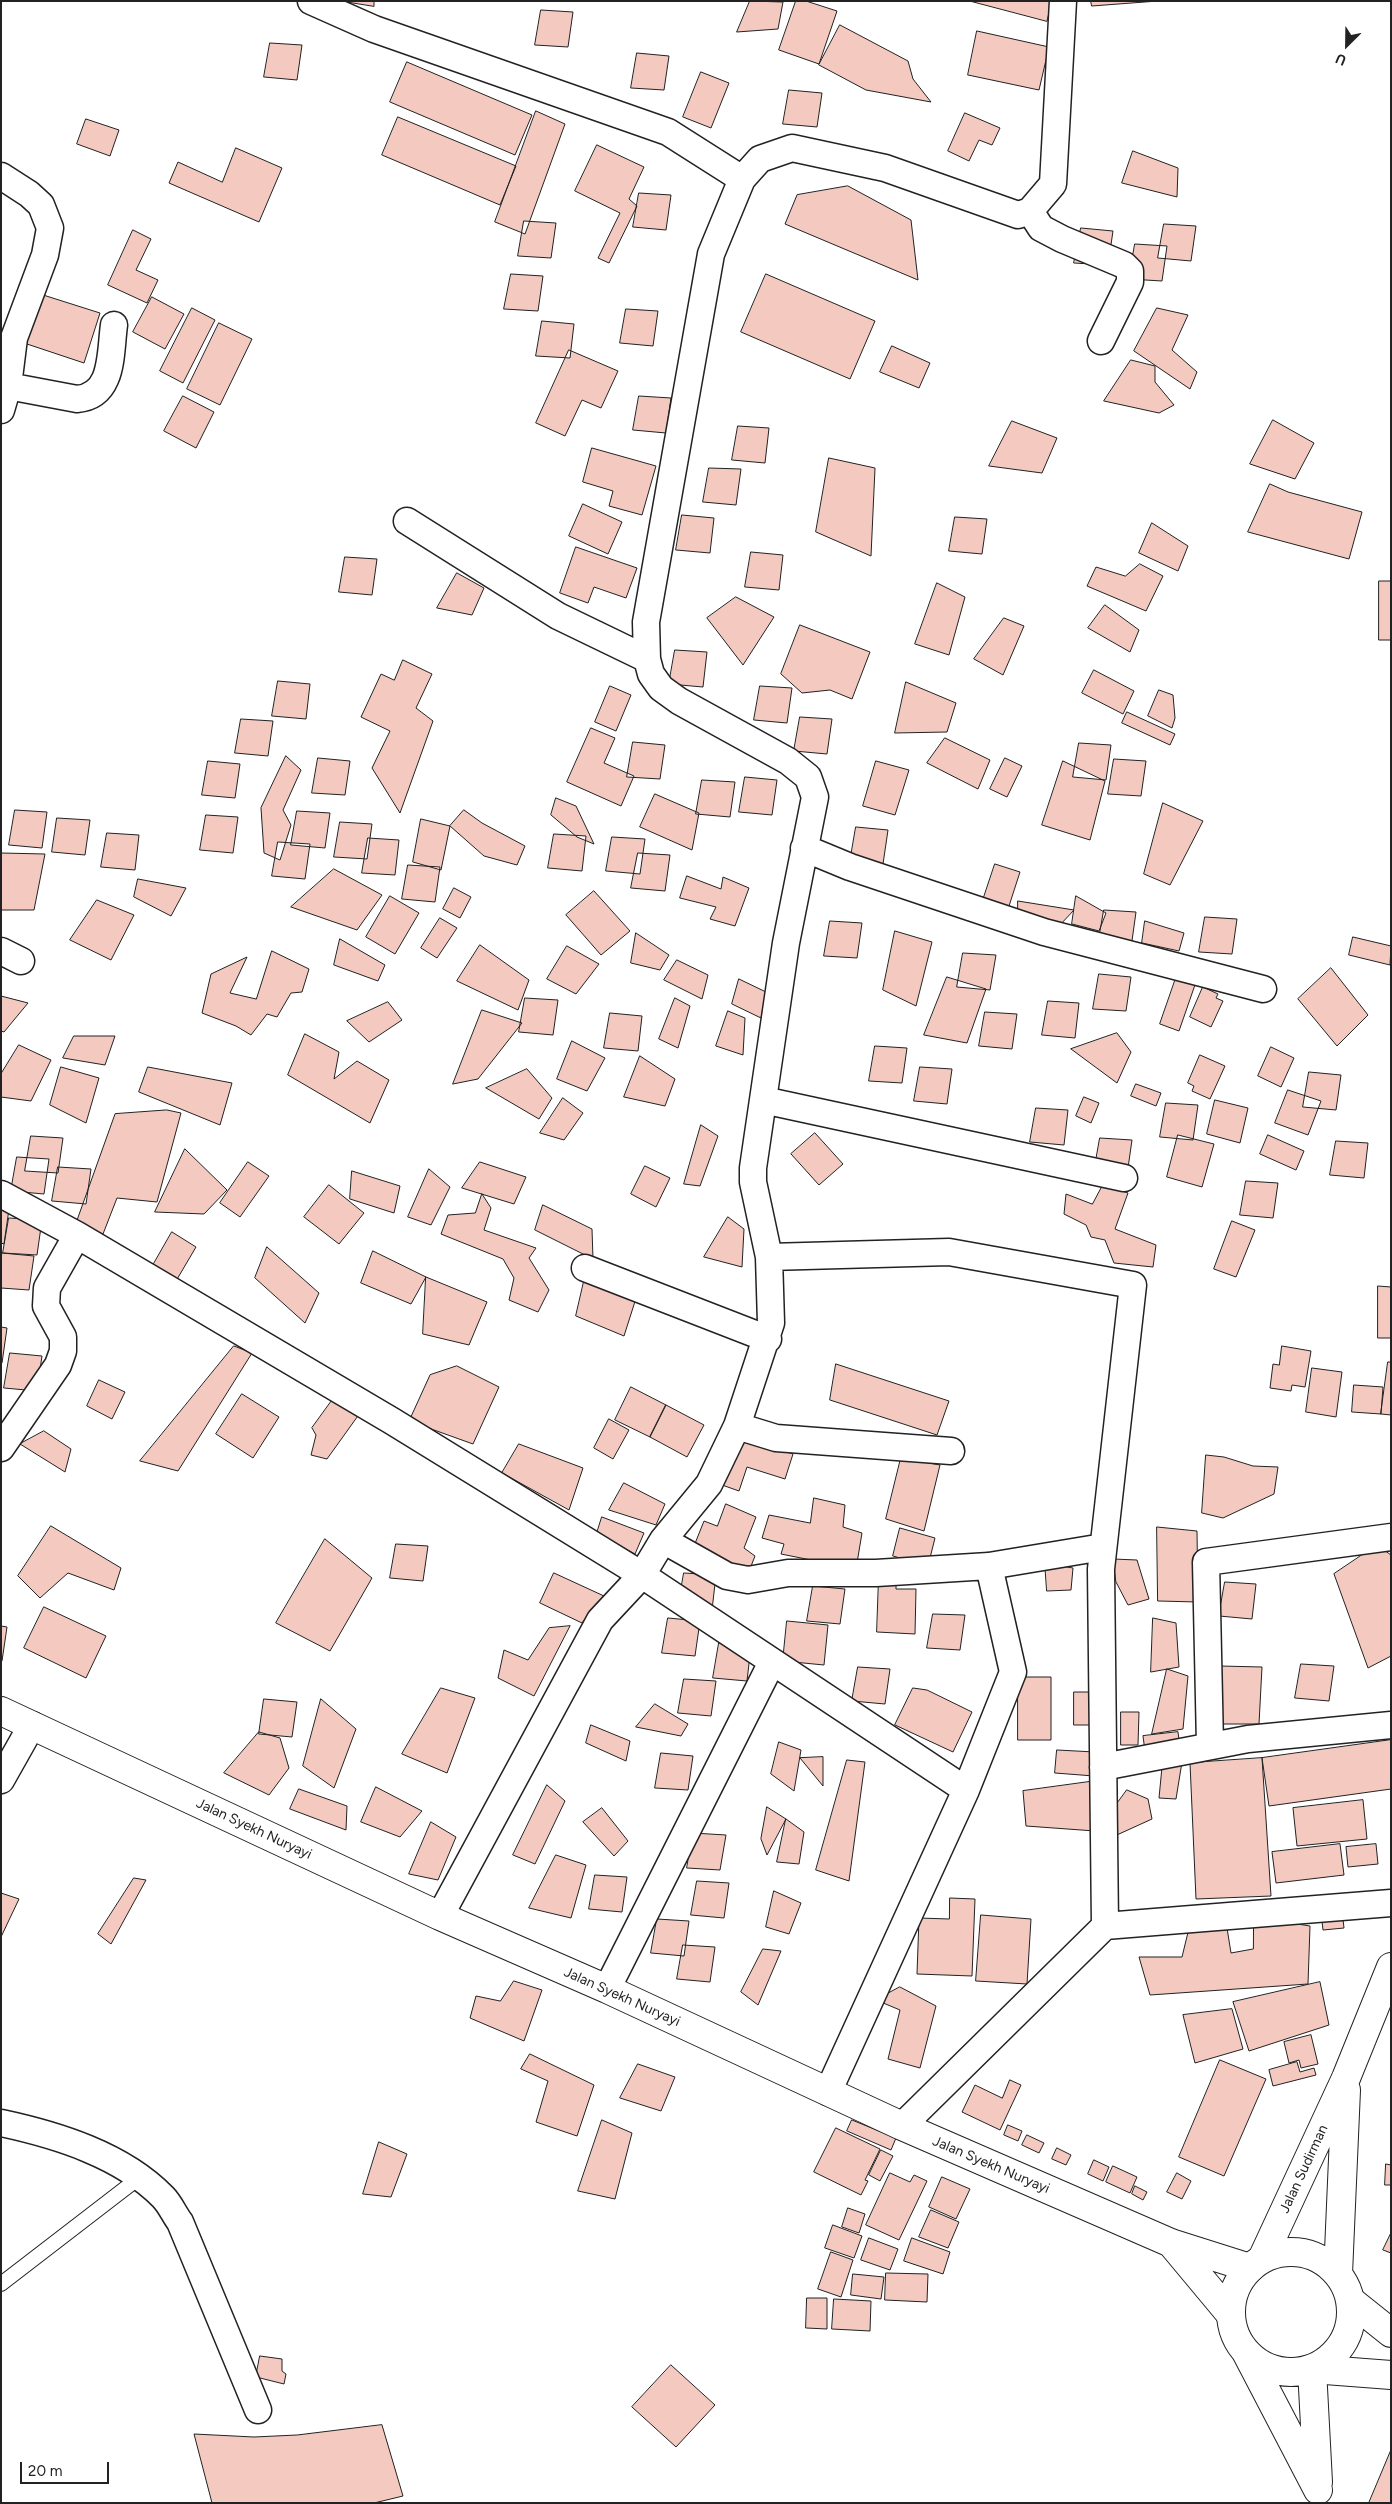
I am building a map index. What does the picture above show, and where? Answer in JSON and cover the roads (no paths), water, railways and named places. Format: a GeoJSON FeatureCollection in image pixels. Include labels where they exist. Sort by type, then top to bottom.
{"type":"FeatureCollection","features":[{"type":"Feature","properties":{"kind":"main road","name":"Jalan Syekh Nuryayi"},"geometry":{"type":"LineString","coordinates":[[1,1711],[440,1916],[607,1989],[902,2126],[1170,2243],[1256,2263]]}},
{"type":"Feature","properties":{"kind":"main road","name":"Jalan Sudirman"},"geometry":{"type":"LineString","coordinates":[[1256,2263],[1346,2078],[1389,1974]]}},
{"type":"Feature","properties":{"kind":"main road","name":"Jalan Sudirman"},"geometry":{"type":"LineString","coordinates":[[1338,2274],[1346,2078]]}},
{"type":"Feature","properties":{"kind":"main road"},"geometry":{"type":"LineString","coordinates":[[1170,2243],[1231,2315]]}},
{"type":"Feature","properties":{"kind":"main road"},"geometry":{"type":"LineString","coordinates":[[1312,2369],[1327,2361],[1339,2349],[1347,2334],[1352,2318],[1351,2301],[1338,2274],[1326,2263],[1303,2253],[1278,2253],[1256,2263],[1238,2280],[1232,2296],[1231,2315],[1235,2333],[1319,2496]]}},
{"type":"Feature","properties":{"kind":"main road"},"geometry":{"type":"LineString","coordinates":[[1351,2301],[1391,2333]]}},
{"type":"Feature","properties":{"kind":"main road"},"geometry":{"type":"LineString","coordinates":[[1244,2350],[1258,2362],[1275,2370],[1293,2372],[1312,2369],[1391,2375]]}},
{"type":"Feature","properties":{"kind":"main road"},"geometry":{"type":"LineString","coordinates":[[1312,2369],[1319,2496]]}},
{"type":"Feature","properties":{"kind":"street"},"geometry":{"type":"LineString","coordinates":[[311,1],[374,29],[668,132],[742,179]]}},
{"type":"Feature","properties":{"kind":"street"},"geometry":{"type":"LineString","coordinates":[[440,1916],[600,1620],[642,1575],[663,1540],[709,1484],[738,1426],[772,1323],[769,1257],[753,1182],[786,943],[815,798],[808,777],[788,762],[679,701],[661,688],[651,674],[647,659],[646,622],[711,254],[742,179],[760,160],[792,148],[885,168],[1018,214],[1030,211],[1053,184],[1063,1]]}},
{"type":"Feature","properties":{"kind":"street"},"geometry":{"type":"LineString","coordinates":[[1,176],[30,194],[41,205],[50,228],[45,255],[14,338],[5,398],[77,399],[85,398],[99,391],[107,377],[114,325]]}},
{"type":"Feature","properties":{"kind":"street"},"geometry":{"type":"LineString","coordinates":[[1030,211],[1042,228],[1062,239],[1124,265],[1130,271],[1130,282],[1101,341]]}},
{"type":"Feature","properties":{"kind":"street"},"geometry":{"type":"LineString","coordinates":[[407,521],[558,616],[647,659]]}},
{"type":"Feature","properties":{"kind":"street"},"geometry":{"type":"LineString","coordinates":[[804,848],[850,867],[1044,932],[1263,989]]}},
{"type":"Feature","properties":{"kind":"street"},"geometry":{"type":"LineString","coordinates":[[763,1100],[1124,1178]]}},
{"type":"Feature","properties":{"kind":"street"},"geometry":{"type":"LineString","coordinates":[[1,1194],[77,1235],[392,1421],[642,1575],[966,1790]]}},
{"type":"Feature","properties":{"kind":"street"},"geometry":{"type":"LineString","coordinates":[[1,1448],[58,1365],[63,1351],[63,1337],[46,1306],[47,1288],[77,1235]]}},
{"type":"Feature","properties":{"kind":"street"},"geometry":{"type":"LineString","coordinates":[[769,1257],[949,1252],[1133,1285],[1101,1569],[1105,1926]]}},
{"type":"Feature","properties":{"kind":"street"},"geometry":{"type":"LineString","coordinates":[[585,1268],[768,1339]]}},
{"type":"Feature","properties":{"kind":"street"},"geometry":{"type":"LineString","coordinates":[[738,1426],[776,1438],[951,1451]]}},
{"type":"Feature","properties":{"kind":"street"},"geometry":{"type":"LineString","coordinates":[[1210,1745],[1206,1562],[1391,1537]]}},
{"type":"Feature","properties":{"kind":"street"},"geometry":{"type":"LineString","coordinates":[[663,1540],[727,1576],[748,1580],[788,1573],[876,1573],[989,1566],[1103,1547]]}},
{"type":"Feature","properties":{"kind":"street"},"geometry":{"type":"LineString","coordinates":[[828,2092],[966,1790],[1013,1672],[989,1566]]}},
{"type":"Feature","properties":{"kind":"street"},"geometry":{"type":"LineString","coordinates":[[607,1989],[772,1662]]}},
{"type":"Feature","properties":{"kind":"street"},"geometry":{"type":"LineString","coordinates":[[1,1780],[32,1725]]}},
{"type":"Feature","properties":{"kind":"street"},"geometry":{"type":"LineString","coordinates":[[1103,1766],[1210,1745],[1391,1725]]}},
{"type":"Feature","properties":{"kind":"street"},"geometry":{"type":"LineString","coordinates":[[902,2126],[1105,1926],[1391,1903]]}},
{"type":"Feature","properties":{"kind":"street"},"geometry":{"type":"LineString","coordinates":[[1,2123],[71,2143],[115,2162],[140,2177],[164,2198],[180,2222],[258,2410]]}},
{"type":"Feature","properties":{"kind":"lane"},"geometry":{"type":"LineString","coordinates":[[1,2284],[140,2177]]}}]}
